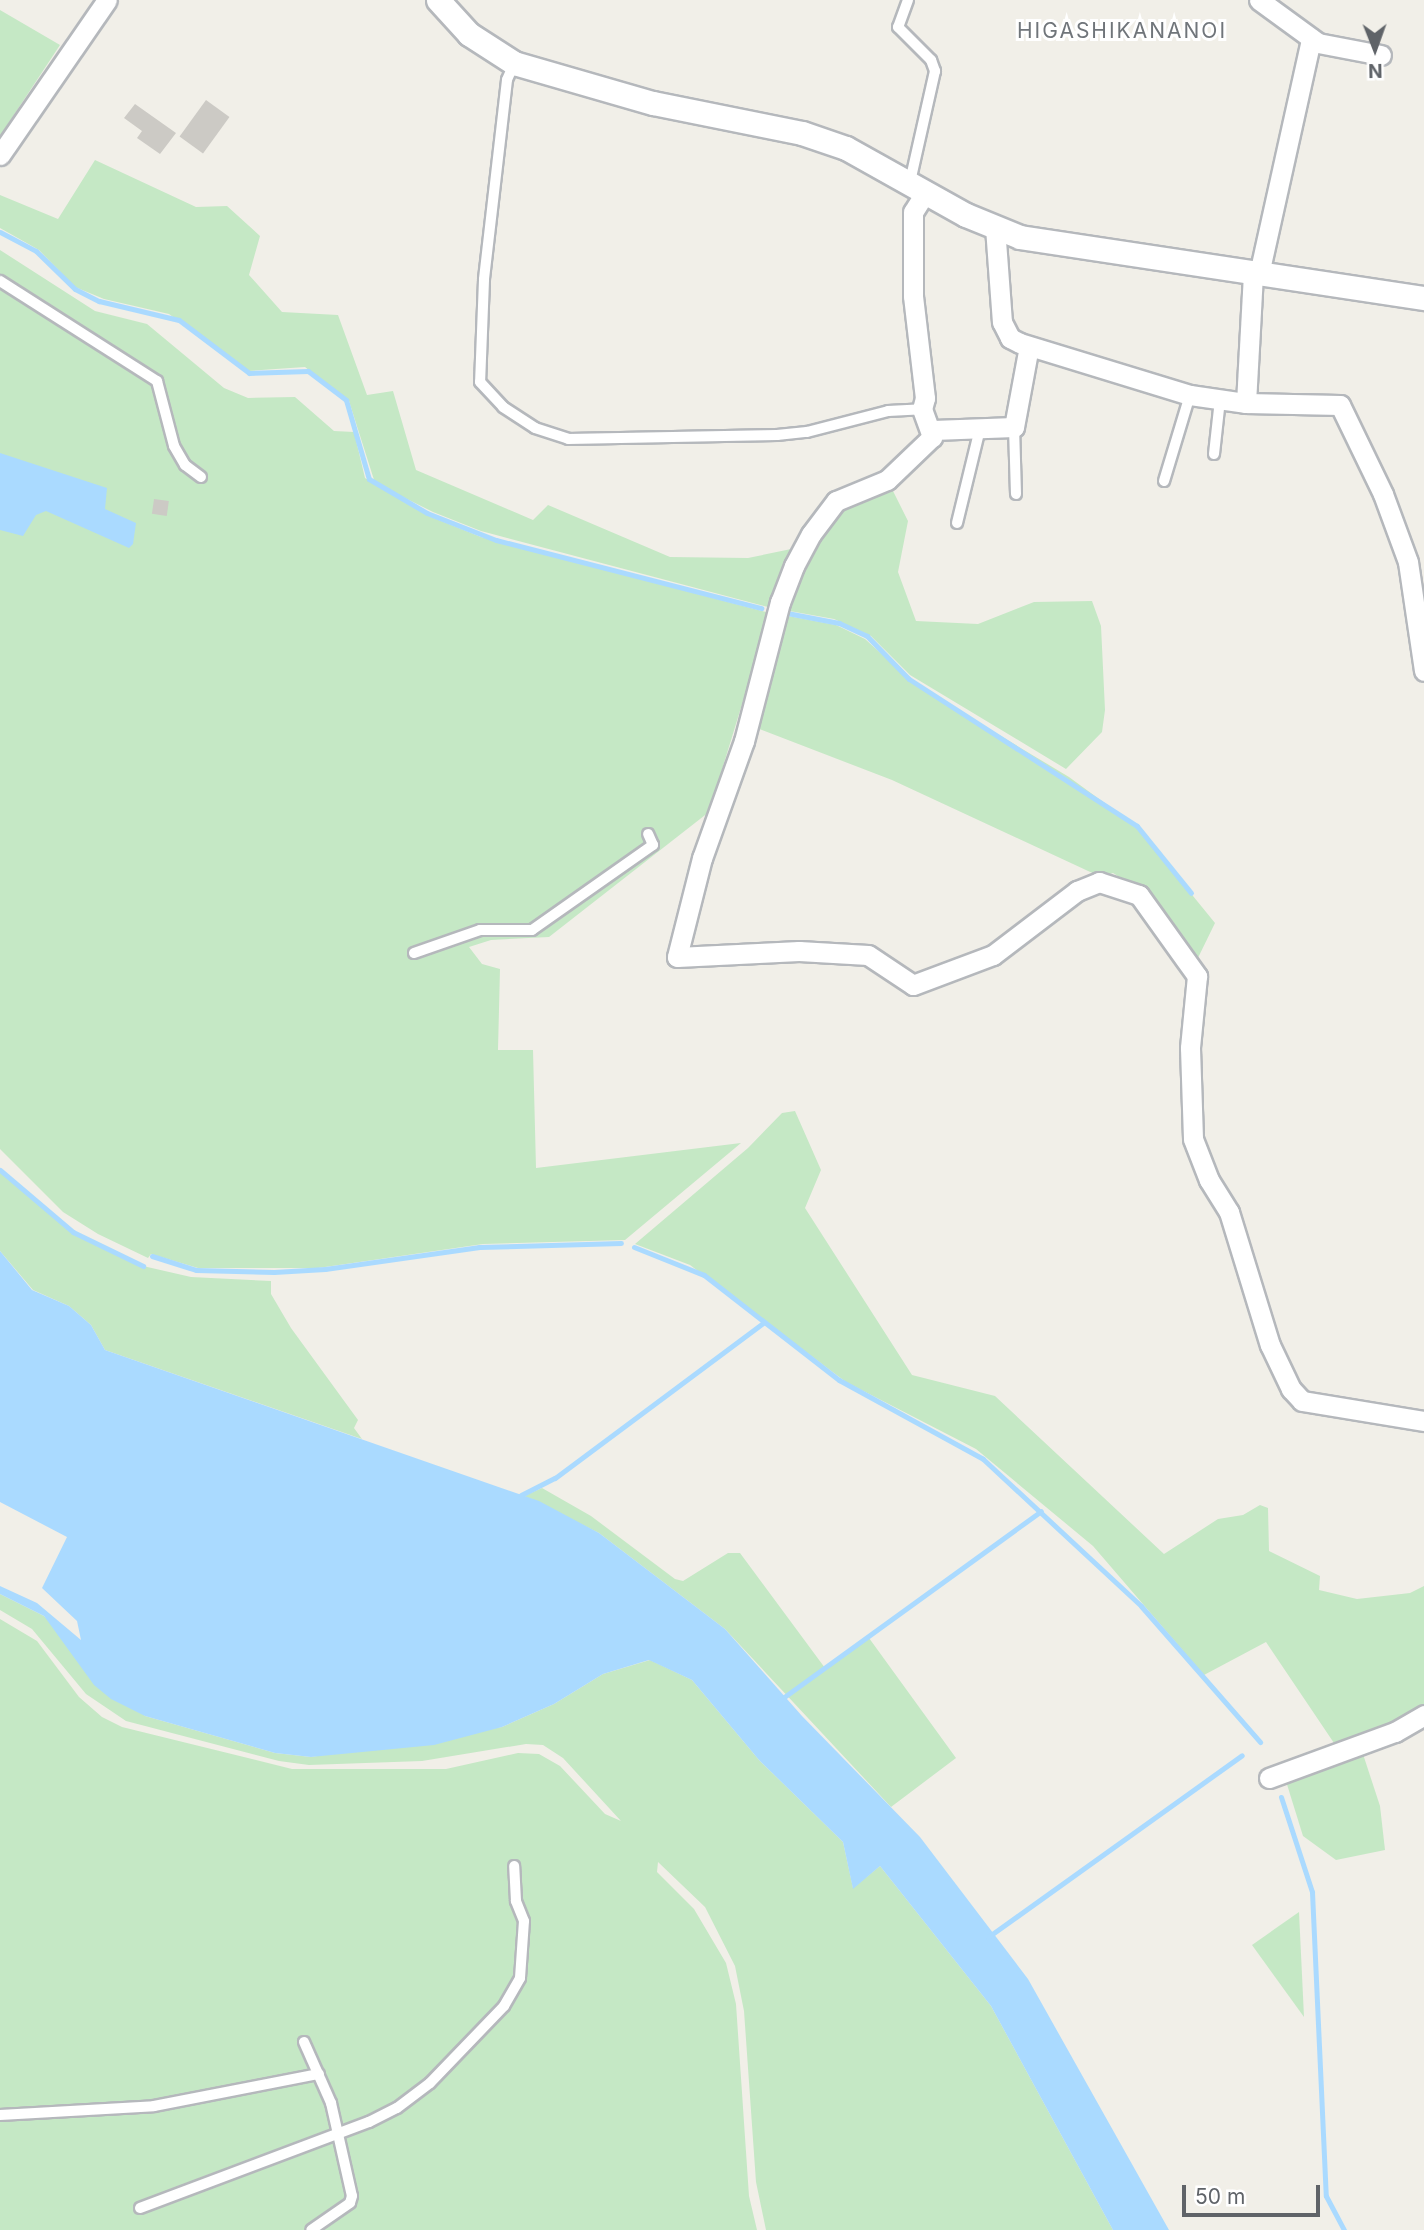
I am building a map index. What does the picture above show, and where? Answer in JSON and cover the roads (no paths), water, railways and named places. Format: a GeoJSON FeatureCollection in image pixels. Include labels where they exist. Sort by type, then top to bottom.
{"type":"FeatureCollection","features":[{"type":"Feature","properties":{"kind":"street"},"geometry":{"type":"LineString","coordinates":[[0,155],[106,0]]}},
{"type":"Feature","properties":{"kind":"street"},"geometry":{"type":"LineString","coordinates":[[438,0],[469,34],[514,63],[641,100],[802,133],[846,148],[996,227],[1063,247],[1424,298]]}},
{"type":"Feature","properties":{"kind":"street"},"geometry":{"type":"LineString","coordinates":[[1259,0],[1311,39],[1381,55]]}},
{"type":"Feature","properties":{"kind":"street"},"geometry":{"type":"LineString","coordinates":[[1246,403],[1256,274],[1311,39]]}},
{"type":"Feature","properties":{"kind":"street"},"geometry":{"type":"LineString","coordinates":[[918,187],[913,212],[913,296],[925,389],[922,409],[933,430],[930,443],[887,480],[836,501],[811,534],[794,566],[780,602],[744,741],[702,858],[677,957],[799,951],[868,955],[912,985],[993,955],[1077,891],[1099,882],[1139,895],[1197,976],[1189,1048],[1193,1139],[1209,1180],[1229,1212],[1270,1345],[1291,1389],[1302,1401],[1424,1421]]}},
{"type":"Feature","properties":{"kind":"street"},"geometry":{"type":"LineString","coordinates":[[996,227],[1002,322],[1010,338],[1190,395],[1246,403],[1340,405],[1383,494],[1408,562],[1424,671]]}},
{"type":"Feature","properties":{"kind":"street"},"geometry":{"type":"LineString","coordinates":[[933,430],[1014,428],[1029,346]]}},
{"type":"Feature","properties":{"kind":"street"},"geometry":{"type":"LineString","coordinates":[[1269,1778],[1395,1732],[1424,1716]]}},
{"type":"Feature","properties":{"kind":"lane"},"geometry":{"type":"LineString","coordinates":[[908,0],[898,27],[931,60],[935,71],[918,187]]}},
{"type":"Feature","properties":{"kind":"lane"},"geometry":{"type":"LineString","coordinates":[[514,63],[506,80],[484,280],[480,382],[503,407],[535,428],[568,439],[777,435],[807,432],[888,411],[922,409]]}},
{"type":"Feature","properties":{"kind":"lane"},"geometry":{"type":"LineString","coordinates":[[0,281],[157,381],[174,446],[185,465],[201,477]]}},
{"type":"Feature","properties":{"kind":"lane"},"geometry":{"type":"LineString","coordinates":[[1164,481],[1190,395]]}},
{"type":"Feature","properties":{"kind":"lane"},"geometry":{"type":"LineString","coordinates":[[1214,454],[1220,400]]}},
{"type":"Feature","properties":{"kind":"lane"},"geometry":{"type":"LineString","coordinates":[[1014,428],[1016,494]]}},
{"type":"Feature","properties":{"kind":"lane"},"geometry":{"type":"LineString","coordinates":[[957,523],[980,429]]}},
{"type":"Feature","properties":{"kind":"lane"},"geometry":{"type":"LineString","coordinates":[[414,953],[480,930],[532,930],[653,845],[648,834]]}},
{"type":"Feature","properties":{"kind":"lane"},"geometry":{"type":"LineString","coordinates":[[140,2208],[336,2134],[397,2108],[430,2083],[504,2006],[525,1958],[524,1921],[516,1901],[514,1866]]}},
{"type":"Feature","properties":{"kind":"lane"},"geometry":{"type":"LineString","coordinates":[[304,2042],[331,2103],[336,2134],[351,2184],[350,2203],[311,2230]]}},
{"type":"Feature","properties":{"kind":"lane"},"geometry":{"type":"LineString","coordinates":[[0,2115],[154,2106],[319,2074]]}},
{"type":"Feature","properties":{"kind":"water"},"geometry":{"type":"Polygon","coordinates":[[[0,453],[107,488],[105,509],[136,523],[133,544],[129,548],[46,511],[36,515],[23,536],[0,530],[0,453]]]}},
{"type":"Feature","properties":{"kind":"water"},"geometry":{"type":"Polygon","coordinates":[[[0,1251],[32,1290],[69,1306],[91,1325],[105,1350],[539,1501],[599,1533],[725,1629],[802,1716],[920,1837],[1028,1979],[1169,2230],[1113,2230],[991,2006],[880,1866],[853,1889],[843,1842],[759,1760],[692,1680],[649,1660],[603,1674],[554,1704],[502,1727],[434,1745],[311,1757],[275,1753],[145,1716],[111,1699],[94,1685],[44,1616],[0,1594],[0,1586],[37,1603],[81,1640],[77,1621],[42,1588],[67,1537],[0,1502],[0,1251]]]}},
{"type":"Feature","properties":{"kind":"waterway"},"geometry":{"type":"LineString","coordinates":[[0,232],[36,251],[75,289],[99,301],[179,320],[249,373],[308,371],[346,400],[369,479],[427,513],[496,540],[761,608]]}},
{"type":"Feature","properties":{"kind":"waterway"},"geometry":{"type":"LineString","coordinates":[[787,613],[839,623],[867,636],[909,679],[1137,826],[1191,893]]}},
{"type":"Feature","properties":{"kind":"waterway"},"geometry":{"type":"LineString","coordinates":[[0,1170],[73,1232],[143,1266]]}},
{"type":"Feature","properties":{"kind":"waterway"},"geometry":{"type":"LineString","coordinates":[[152,1256],[196,1270],[274,1272],[325,1269],[479,1247],[621,1243]]}},
{"type":"Feature","properties":{"kind":"waterway"},"geometry":{"type":"LineString","coordinates":[[634,1247],[704,1275],[839,1380],[983,1459],[1141,1606],[1260,1742]]}},
{"type":"Feature","properties":{"kind":"waterway"},"geometry":{"type":"LineString","coordinates":[[521,1495],[555,1478],[763,1323]]}},
{"type":"Feature","properties":{"kind":"waterway"},"geometry":{"type":"LineString","coordinates":[[780,1700],[1041,1511]]}},
{"type":"Feature","properties":{"kind":"waterway"},"geometry":{"type":"LineString","coordinates":[[988,1937],[1242,1755]]}},
{"type":"Feature","properties":{"kind":"waterway"},"geometry":{"type":"LineString","coordinates":[[1281,1797],[1312,1892],[1326,2196],[1344,2230]]}},
{"type":"Feature","properties":{"kind":"district","name":"HIGASHIKANANOI"},"geometry":{"type":"Point","coordinates":[1122,31]}}]}
